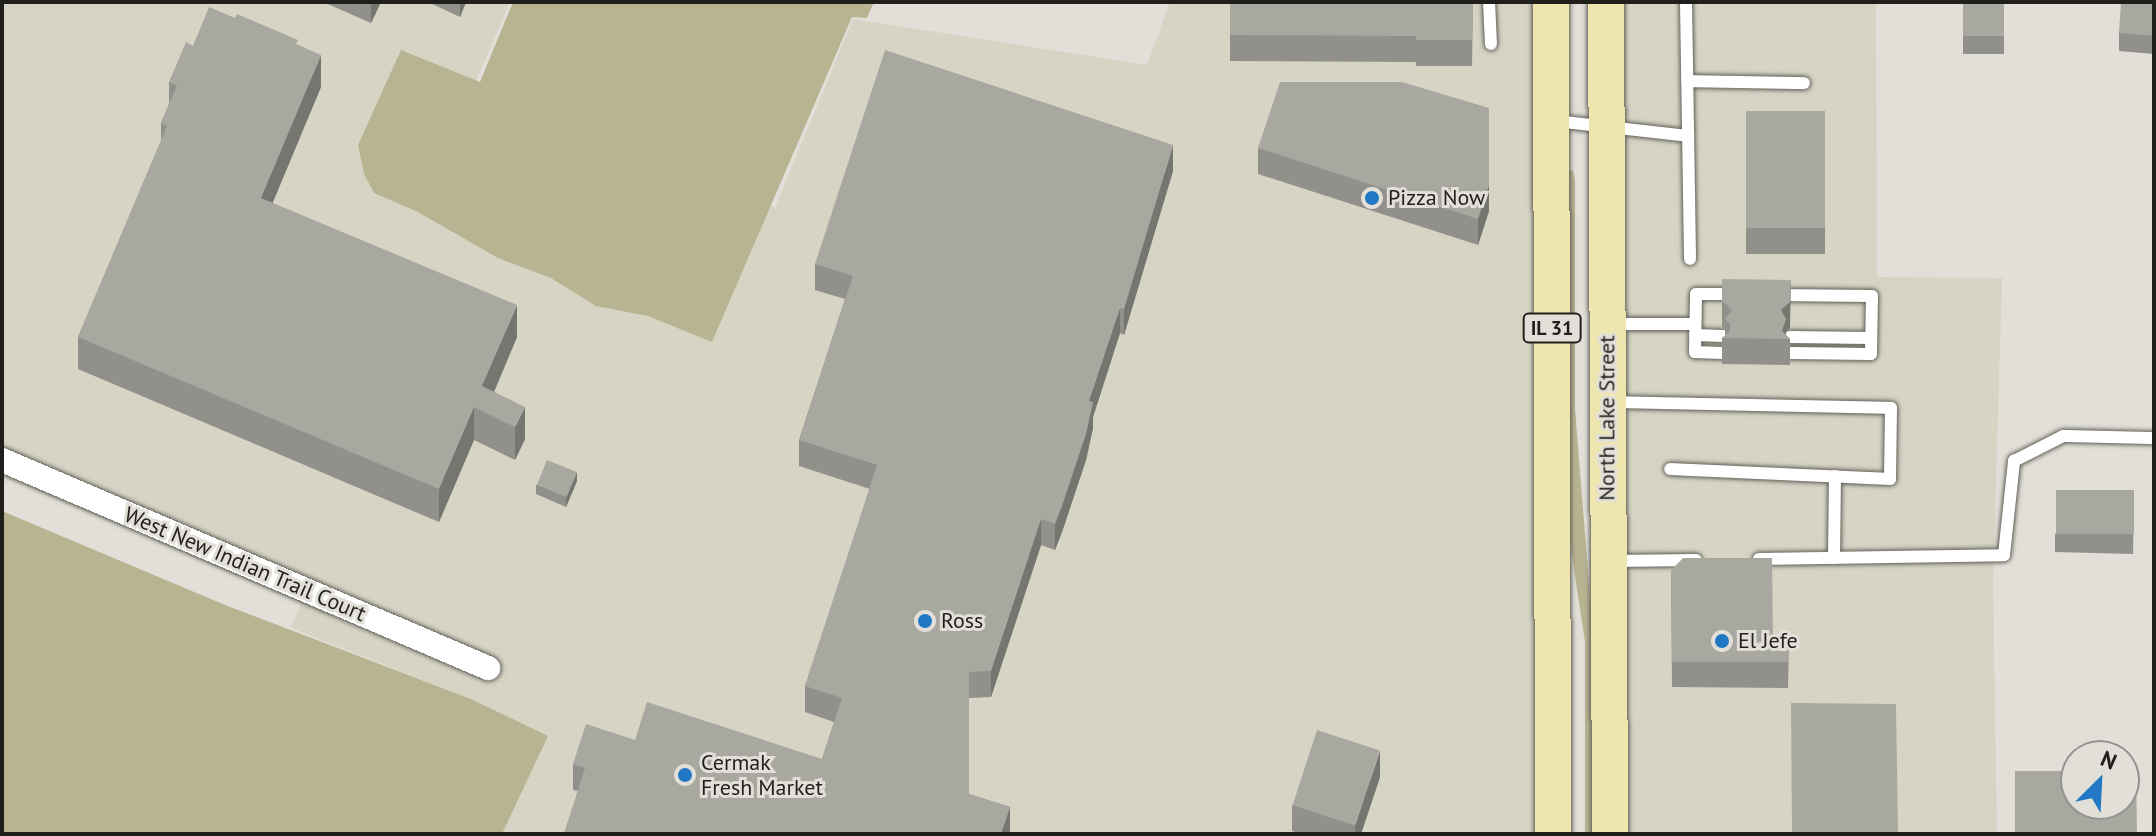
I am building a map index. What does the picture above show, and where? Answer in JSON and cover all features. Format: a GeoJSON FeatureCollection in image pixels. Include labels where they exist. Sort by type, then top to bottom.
{"type":"FeatureCollection","features":[{"type":"Feature","properties":{"kind":"main road","name":"IL 31"},"geometry":{"type":"LineString","coordinates":[[1551,2],[1553,834]]}},
{"type":"Feature","properties":{"kind":"main road","name":"North Lake Street"},"geometry":{"type":"LineString","coordinates":[[1606,2],[1610,834]]}},
{"type":"Feature","properties":{"kind":"street","name":"West New Indian Trail Court"},"geometry":{"type":"LineString","coordinates":[[2,460],[488,668]]}},
{"type":"Feature","properties":{"kind":"lane"},"geometry":{"type":"LineString","coordinates":[[1489,2],[1491,44]]}},
{"type":"Feature","properties":{"kind":"lane"},"geometry":{"type":"LineString","coordinates":[[1686,2],[1690,259]]}},
{"type":"Feature","properties":{"kind":"lane"},"geometry":{"type":"LineString","coordinates":[[1687,81],[1804,83]]}},
{"type":"Feature","properties":{"kind":"lane"},"geometry":{"type":"LineString","coordinates":[[1552,121],[1688,136]]}},
{"type":"Feature","properties":{"kind":"lane"},"geometry":{"type":"LineString","coordinates":[[1722,353],[1695,352],[1696,294],[1872,296],[1871,354],[1790,353]]}},
{"type":"Feature","properties":{"kind":"lane"},"geometry":{"type":"LineString","coordinates":[[1607,324],[1695,330],[1723,336]]}},
{"type":"Feature","properties":{"kind":"lane"},"geometry":{"type":"LineString","coordinates":[[1790,337],[1871,338]]}},
{"type":"Feature","properties":{"kind":"lane"},"geometry":{"type":"LineString","coordinates":[[1608,402],[1891,408],[1890,479],[1670,469]]}},
{"type":"Feature","properties":{"kind":"lane"},"geometry":{"type":"LineString","coordinates":[[1737,559],[2004,555],[2014,461],[2063,436],[2154,438]]}},
{"type":"Feature","properties":{"kind":"lane"},"geometry":{"type":"LineString","coordinates":[[1834,558],[1835,476]]}},
{"type":"Feature","properties":{"kind":"lane"},"geometry":{"type":"LineString","coordinates":[[1607,561],[1706,560]]}},
{"type":"Feature","properties":{"kind":"shaded area"},"geometry":{"type":"Polygon","coordinates":[[[2,2],[510,2],[475,83],[775,208],[853,19],[1147,65],[1170,2],[1534,2],[1535,834],[502,834],[547,736],[471,699],[291,628],[301,603],[2,476],[2,2]]]}},
{"type":"Feature","properties":{"kind":"shaded area"},"geometry":{"type":"Polygon","coordinates":[[[513,2],[874,2],[867,18],[852,17],[712,342],[648,316],[596,306],[551,278],[498,258],[418,212],[374,193],[364,174],[358,145],[401,50],[480,82],[513,2]]]}},
{"type":"Feature","properties":{"kind":"shaded area"},"geometry":{"type":"Polygon","coordinates":[[[1623,2],[1876,2],[1877,277],[2002,278],[1993,585],[1997,834],[1627,834],[1623,2]]]}},
{"type":"Feature","properties":{"kind":"shaded area"},"geometry":{"type":"Polygon","coordinates":[[[1569,170],[1573,171],[1575,180],[1575,409],[1591,609],[1592,834],[1585,834],[1585,642],[1570,543],[1569,170]]]}},
{"type":"Feature","properties":{"kind":"shaded area"},"geometry":{"type":"Polygon","coordinates":[[[2,511],[225,605],[471,699],[548,736],[502,834],[2,834],[2,511]]]}},
{"type":"Feature","properties":{"kind":"building"},"geometry":{"type":"Polygon","coordinates":[[[1230,2],[1473,2],[1472,40],[1416,40],[1416,36],[1230,35],[1230,2]]]}},
{"type":"Feature","properties":{"kind":"building"},"geometry":{"type":"Polygon","coordinates":[[[1963,2],[2004,2],[2004,36],[1963,36],[1963,2]]]}},
{"type":"Feature","properties":{"kind":"building"},"geometry":{"type":"Polygon","coordinates":[[[2121,2],[2154,2],[2154,36],[2119,33],[2121,2]]]}},
{"type":"Feature","properties":{"kind":"building"},"geometry":{"type":"Polygon","coordinates":[[[209,7],[235,18],[237,14],[298,40],[296,44],[321,55],[261,198],[517,305],[482,386],[525,407],[515,427],[474,407],[439,489],[78,337],[167,126],[161,123],[177,86],[169,82],[186,42],[193,46],[209,7]]]}},
{"type":"Feature","properties":{"kind":"building"},"geometry":{"type":"Polygon","coordinates":[[[885,50],[1173,145],[1124,309],[1120,308],[1089,401],[1093,402],[1086,434],[1062,506],[1055,524],[1041,519],[991,671],[969,672],[969,794],[1010,807],[1001,834],[564,834],[585,768],[573,764],[586,724],[635,740],[647,702],[822,759],[842,698],[805,686],[877,465],[799,440],[853,276],[815,264],[885,50]]]}},
{"type":"Feature","properties":{"kind":"building"},"geometry":{"type":"Polygon","coordinates":[[[1280,82],[1402,82],[1489,108],[1489,185],[1478,219],[1258,148],[1280,82]]]}},
{"type":"Feature","properties":{"kind":"building"},"geometry":{"type":"Polygon","coordinates":[[[1746,111],[1825,111],[1825,228],[1746,228],[1746,111]]]}},
{"type":"Feature","properties":{"kind":"building"},"geometry":{"type":"Polygon","coordinates":[[[1722,279],[1791,280],[1790,302],[1781,310],[1786,319],[1782,331],[1790,339],[1722,338],[1730,331],[1730,324],[1725,319],[1732,310],[1722,301],[1722,279]]]}},
{"type":"Feature","properties":{"kind":"building"},"geometry":{"type":"Polygon","coordinates":[[[547,460],[577,472],[567,497],[537,485],[547,460]]]}},
{"type":"Feature","properties":{"kind":"building"},"geometry":{"type":"Polygon","coordinates":[[[2056,490],[2134,490],[2134,534],[2056,534],[2056,490]]]}},
{"type":"Feature","properties":{"kind":"building"},"geometry":{"type":"Polygon","coordinates":[[[1683,558],[1772,558],[1773,640],[1789,641],[1788,662],[1672,662],[1671,570],[1683,558]]]}},
{"type":"Feature","properties":{"kind":"building"},"geometry":{"type":"Polygon","coordinates":[[[1791,703],[1896,704],[1898,834],[1783,834],[1792,833],[1791,703]]]}},
{"type":"Feature","properties":{"kind":"building"},"geometry":{"type":"Polygon","coordinates":[[[1317,730],[1380,750],[1355,826],[1293,805],[1317,730]]]}},
{"type":"Feature","properties":{"kind":"building"},"geometry":{"type":"Polygon","coordinates":[[[2015,771],[2060,771],[2060,820],[2137,820],[2137,834],[2015,834],[2015,771]]]}},
{"type":"Feature","properties":{"kind":"place","name":"Pizza Now"},"geometry":{"type":"Point","coordinates":[1372,198]}},
{"type":"Feature","properties":{"kind":"place","name":"Ross"},"geometry":{"type":"Point","coordinates":[925,621]}},
{"type":"Feature","properties":{"kind":"place","name":"El Jefe"},"geometry":{"type":"Point","coordinates":[1722,641]}},
{"type":"Feature","properties":{"kind":"place","name":"Cermak Fresh Market"},"geometry":{"type":"Point","coordinates":[685,775]}}]}
